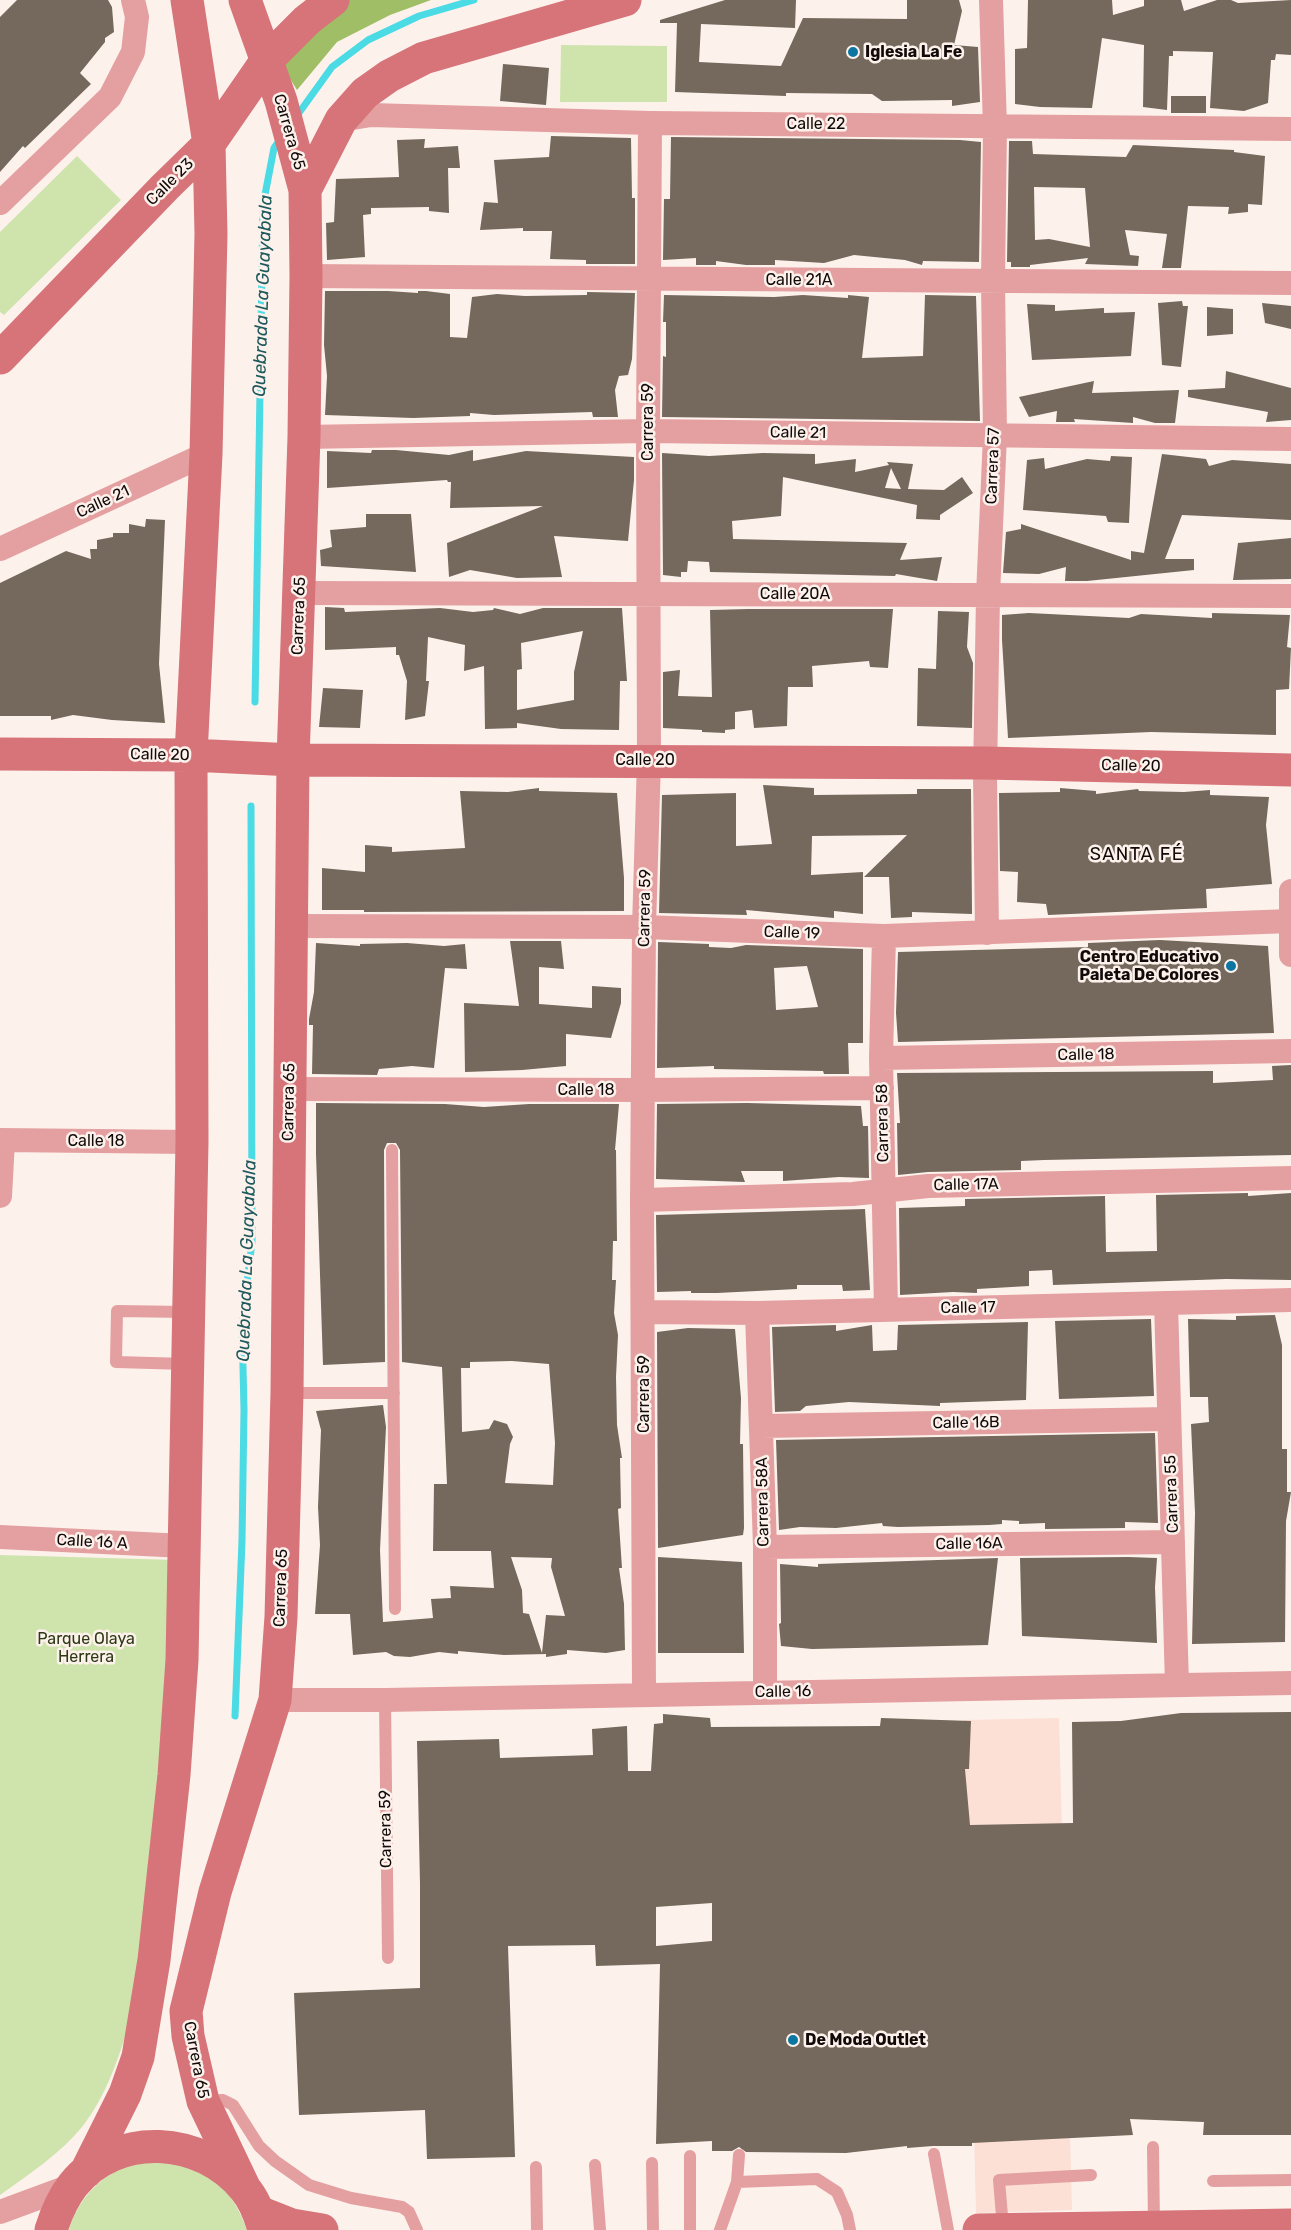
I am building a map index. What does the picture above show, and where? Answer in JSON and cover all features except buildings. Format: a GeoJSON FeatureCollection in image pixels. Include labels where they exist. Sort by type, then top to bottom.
{"type":"FeatureCollection","features":[{"type":"Feature","properties":{"kind":"main road"},"geometry":{"type":"LineString","coordinates":[[51,2230],[58,2208],[80,2179],[125,2094],[138,2057],[154,1960],[182,1660],[192,1142],[191,756],[206,454],[211,234],[209,144],[187,0]]}},
{"type":"Feature","properties":{"kind":"main road","name":"Carrera 65"},"geometry":{"type":"LineString","coordinates":[[245,0],[281,101],[305,190],[304,437],[294,760],[287,1393],[281,1617],[276,1700],[215,1892],[186,2011],[188,2036],[203,2101],[256,2210]]}},
{"type":"Feature","properties":{"kind":"main road","name":"Calle 23"},"geometry":{"type":"LineString","coordinates":[[0,358],[209,144],[267,60],[307,20],[333,0]]}},
{"type":"Feature","properties":{"kind":"main road"},"geometry":{"type":"LineString","coordinates":[[305,190],[341,120],[365,93],[389,76],[424,58],[626,0]]}},
{"type":"Feature","properties":{"kind":"main road","name":"Calle 20"},"geometry":{"type":"LineString","coordinates":[[0,754],[191,756],[294,760],[985,763],[1291,770]]}},
{"type":"Feature","properties":{"kind":"main road"},"geometry":{"type":"LineString","coordinates":[[80,2179],[111,2156],[139,2147],[169,2146],[198,2153],[224,2168],[256,2210],[292,2225],[322,2230]]}},
{"type":"Feature","properties":{"kind":"main road"},"geometry":{"type":"LineString","coordinates":[[979,2230],[1291,2224]]}},
{"type":"Feature","properties":{"kind":"street","name":"Carrera 57"},"geometry":{"type":"LineString","coordinates":[[987,933],[985,763],[988,595],[995,435],[993,281],[996,127],[991,0]]}},
{"type":"Feature","properties":{"kind":"street"},"geometry":{"type":"LineString","coordinates":[[0,203],[110,97],[133,52],[135,8]]}},
{"type":"Feature","properties":{"kind":"street","name":"Calle 22"},"geometry":{"type":"LineString","coordinates":[[341,120],[370,115],[650,123],[1291,129]]}},
{"type":"Feature","properties":{"kind":"street","name":"Carrera 59"},"geometry":{"type":"LineString","coordinates":[[644,1694],[642,1200],[644,927],[649,760],[650,123]]}},
{"type":"Feature","properties":{"kind":"street","name":"Calle 21A"},"geometry":{"type":"LineString","coordinates":[[306,276],[1291,283]]}},
{"type":"Feature","properties":{"kind":"street","name":"Calle 21"},"geometry":{"type":"LineString","coordinates":[[304,437],[648,431],[1291,439]]}},
{"type":"Feature","properties":{"kind":"street","name":"Calle 21"},"geometry":{"type":"LineString","coordinates":[[0,549],[206,454]]}},
{"type":"Feature","properties":{"kind":"street","name":"Calle 20A"},"geometry":{"type":"LineString","coordinates":[[300,593],[1291,596]]}},
{"type":"Feature","properties":{"kind":"street"},"geometry":{"type":"LineString","coordinates":[[1291,891],[1291,955]]}},
{"type":"Feature","properties":{"kind":"street","name":"Calle 19"},"geometry":{"type":"LineString","coordinates":[[292,926],[644,927],[884,936],[1291,921]]}},
{"type":"Feature","properties":{"kind":"street","name":"Carrera 58"},"geometry":{"type":"LineString","coordinates":[[884,936],[881,1058],[886,1310]]}},
{"type":"Feature","properties":{"kind":"street","name":"Calle 18"},"geometry":{"type":"LineString","coordinates":[[881,1058],[1291,1051]]}},
{"type":"Feature","properties":{"kind":"street","name":"Calle 18"},"geometry":{"type":"LineString","coordinates":[[289,1089],[882,1088]]}},
{"type":"Feature","properties":{"kind":"street"},"geometry":{"type":"LineString","coordinates":[[0,1196],[2,1140]]}},
{"type":"Feature","properties":{"kind":"street","name":"Calle 18"},"geometry":{"type":"LineString","coordinates":[[2,1140],[192,1142]]}},
{"type":"Feature","properties":{"kind":"street","name":"Calle 17A"},"geometry":{"type":"LineString","coordinates":[[642,1200],[853,1194],[928,1186],[1291,1178]]}},
{"type":"Feature","properties":{"kind":"street","name":"Calle 17"},"geometry":{"type":"LineString","coordinates":[[644,1312],[886,1310],[1291,1300]]}},
{"type":"Feature","properties":{"kind":"street","name":"Carrera 55"},"geometry":{"type":"LineString","coordinates":[[1166,1303],[1177,1685]]}},
{"type":"Feature","properties":{"kind":"street","name":"Carrera 58A"},"geometry":{"type":"LineString","coordinates":[[757,1312],[765,1546],[765,1692]]}},
{"type":"Feature","properties":{"kind":"street","name":"Calle 16B"},"geometry":{"type":"LineString","coordinates":[[762,1426],[1169,1419]]}},
{"type":"Feature","properties":{"kind":"street","name":"Calle 16 A"},"geometry":{"type":"LineString","coordinates":[[0,1537],[184,1546]]}},
{"type":"Feature","properties":{"kind":"street","name":"Calle 16A"},"geometry":{"type":"LineString","coordinates":[[765,1546],[1173,1542]]}},
{"type":"Feature","properties":{"kind":"street","name":"Calle 16"},"geometry":{"type":"LineString","coordinates":[[276,1700],[385,1700],[1291,1683]]}},
{"type":"Feature","properties":{"kind":"street"},"geometry":{"type":"LineString","coordinates":[[0,2212],[80,2179]]}},
{"type":"Feature","properties":{"kind":"lane"},"geometry":{"type":"LineString","coordinates":[[392,1150],[394,1609]]}},
{"type":"Feature","properties":{"kind":"lane"},"geometry":{"type":"LineString","coordinates":[[188,1364],[116,1362],[116,1352],[117,1311],[189,1312]]}},
{"type":"Feature","properties":{"kind":"lane"},"geometry":{"type":"LineString","coordinates":[[287,1393],[394,1393]]}},
{"type":"Feature","properties":{"kind":"lane","name":"Carrera 59"},"geometry":{"type":"LineString","coordinates":[[385,1700],[388,1958]]}},
{"type":"Feature","properties":{"kind":"lane"},"geometry":{"type":"LineString","coordinates":[[203,2101],[223,2100],[233,2105],[260,2146],[275,2161],[309,2185],[351,2198],[402,2207],[409,2212],[417,2230]]}},
{"type":"Feature","properties":{"kind":"lane"},"geometry":{"type":"LineString","coordinates":[[1153,2147],[1154,2226]]}},
{"type":"Feature","properties":{"kind":"lane"},"geometry":{"type":"LineString","coordinates":[[934,2154],[948,2230]]}},
{"type":"Feature","properties":{"kind":"lane"},"geometry":{"type":"LineString","coordinates":[[720,2230],[737,2182],[739,2155]]}},
{"type":"Feature","properties":{"kind":"lane"},"geometry":{"type":"LineString","coordinates":[[690,2156],[690,2230]]}},
{"type":"Feature","properties":{"kind":"lane"},"geometry":{"type":"LineString","coordinates":[[652,2163],[653,2230]]}},
{"type":"Feature","properties":{"kind":"lane"},"geometry":{"type":"LineString","coordinates":[[596,2165],[600,2230]]}},
{"type":"Feature","properties":{"kind":"lane"},"geometry":{"type":"LineString","coordinates":[[536,2167],[537,2230]]}},
{"type":"Feature","properties":{"kind":"lane"},"geometry":{"type":"LineString","coordinates":[[1003,2229],[999,2180],[1091,2175]]}},
{"type":"Feature","properties":{"kind":"lane"},"geometry":{"type":"LineString","coordinates":[[737,2182],[817,2179],[837,2192],[847,2215],[850,2230]]}},
{"type":"Feature","properties":{"kind":"lane"},"geometry":{"type":"LineString","coordinates":[[1212,2181],[1291,2180]]}},
{"type":"Feature","properties":{"kind":"shaded area"},"geometry":{"type":"Polygon","coordinates":[[[1059,1718],[1072,2210],[976,2213],[964,1720],[1059,1718]]]}},
{"type":"Feature","properties":{"kind":"green space"},"geometry":{"type":"Polygon","coordinates":[[[344,0],[431,0],[390,15],[337,42],[297,90],[276,56],[344,0]]]}},
{"type":"Feature","properties":{"kind":"green space"},"geometry":{"type":"Polygon","coordinates":[[[561,45],[667,46],[667,102],[560,102],[561,45]]]}},
{"type":"Feature","properties":{"kind":"green space"},"geometry":{"type":"Polygon","coordinates":[[[77,156],[121,200],[4,315],[0,312],[0,232],[77,156]]]}},
{"type":"Feature","properties":{"kind":"green space","name":"Parque Olaya Herrera"},"geometry":{"type":"Polygon","coordinates":[[[0,1555],[177,1560],[165,1773],[131,2017],[106,2088],[91,2115],[54,2155],[0,2195],[0,1555]]]}},
{"type":"Feature","properties":{"kind":"green space"},"geometry":{"type":"Polygon","coordinates":[[[168,2162],[197,2172],[218,2184],[234,2202],[247,2230],[69,2230],[79,2206],[95,2186],[105,2178],[128,2166],[168,2162]]]}},
{"type":"Feature","properties":{"kind":"waterway","name":"Quebrada La Guayabala"},"geometry":{"type":"LineString","coordinates":[[296,117],[332,67],[368,40],[419,16],[474,0]]}},
{"type":"Feature","properties":{"kind":"waterway","name":"Quebrada La Guayabala"},"geometry":{"type":"LineString","coordinates":[[255,702],[263,205],[274,148],[281,138]]}},
{"type":"Feature","properties":{"kind":"waterway","name":"Quebrada La Guayabala"},"geometry":{"type":"LineString","coordinates":[[235,1716],[242,1541],[244,1410],[242,1324],[252,1242],[251,806]]}},
{"type":"Feature","properties":{"kind":"place","name":"Iglesia La Fe"},"geometry":{"type":"Point","coordinates":[853,52]}},
{"type":"Feature","properties":{"kind":"place","name":"Centro Educativo Paleta De Colores"},"geometry":{"type":"Point","coordinates":[1231,966]}},
{"type":"Feature","properties":{"kind":"place","name":"De Moda Outlet"},"geometry":{"type":"Point","coordinates":[793,2040]}},
{"type":"Feature","properties":{"kind":"district","name":"SANTA FÉ"},"geometry":{"type":"Point","coordinates":[1137,855]}}]}
